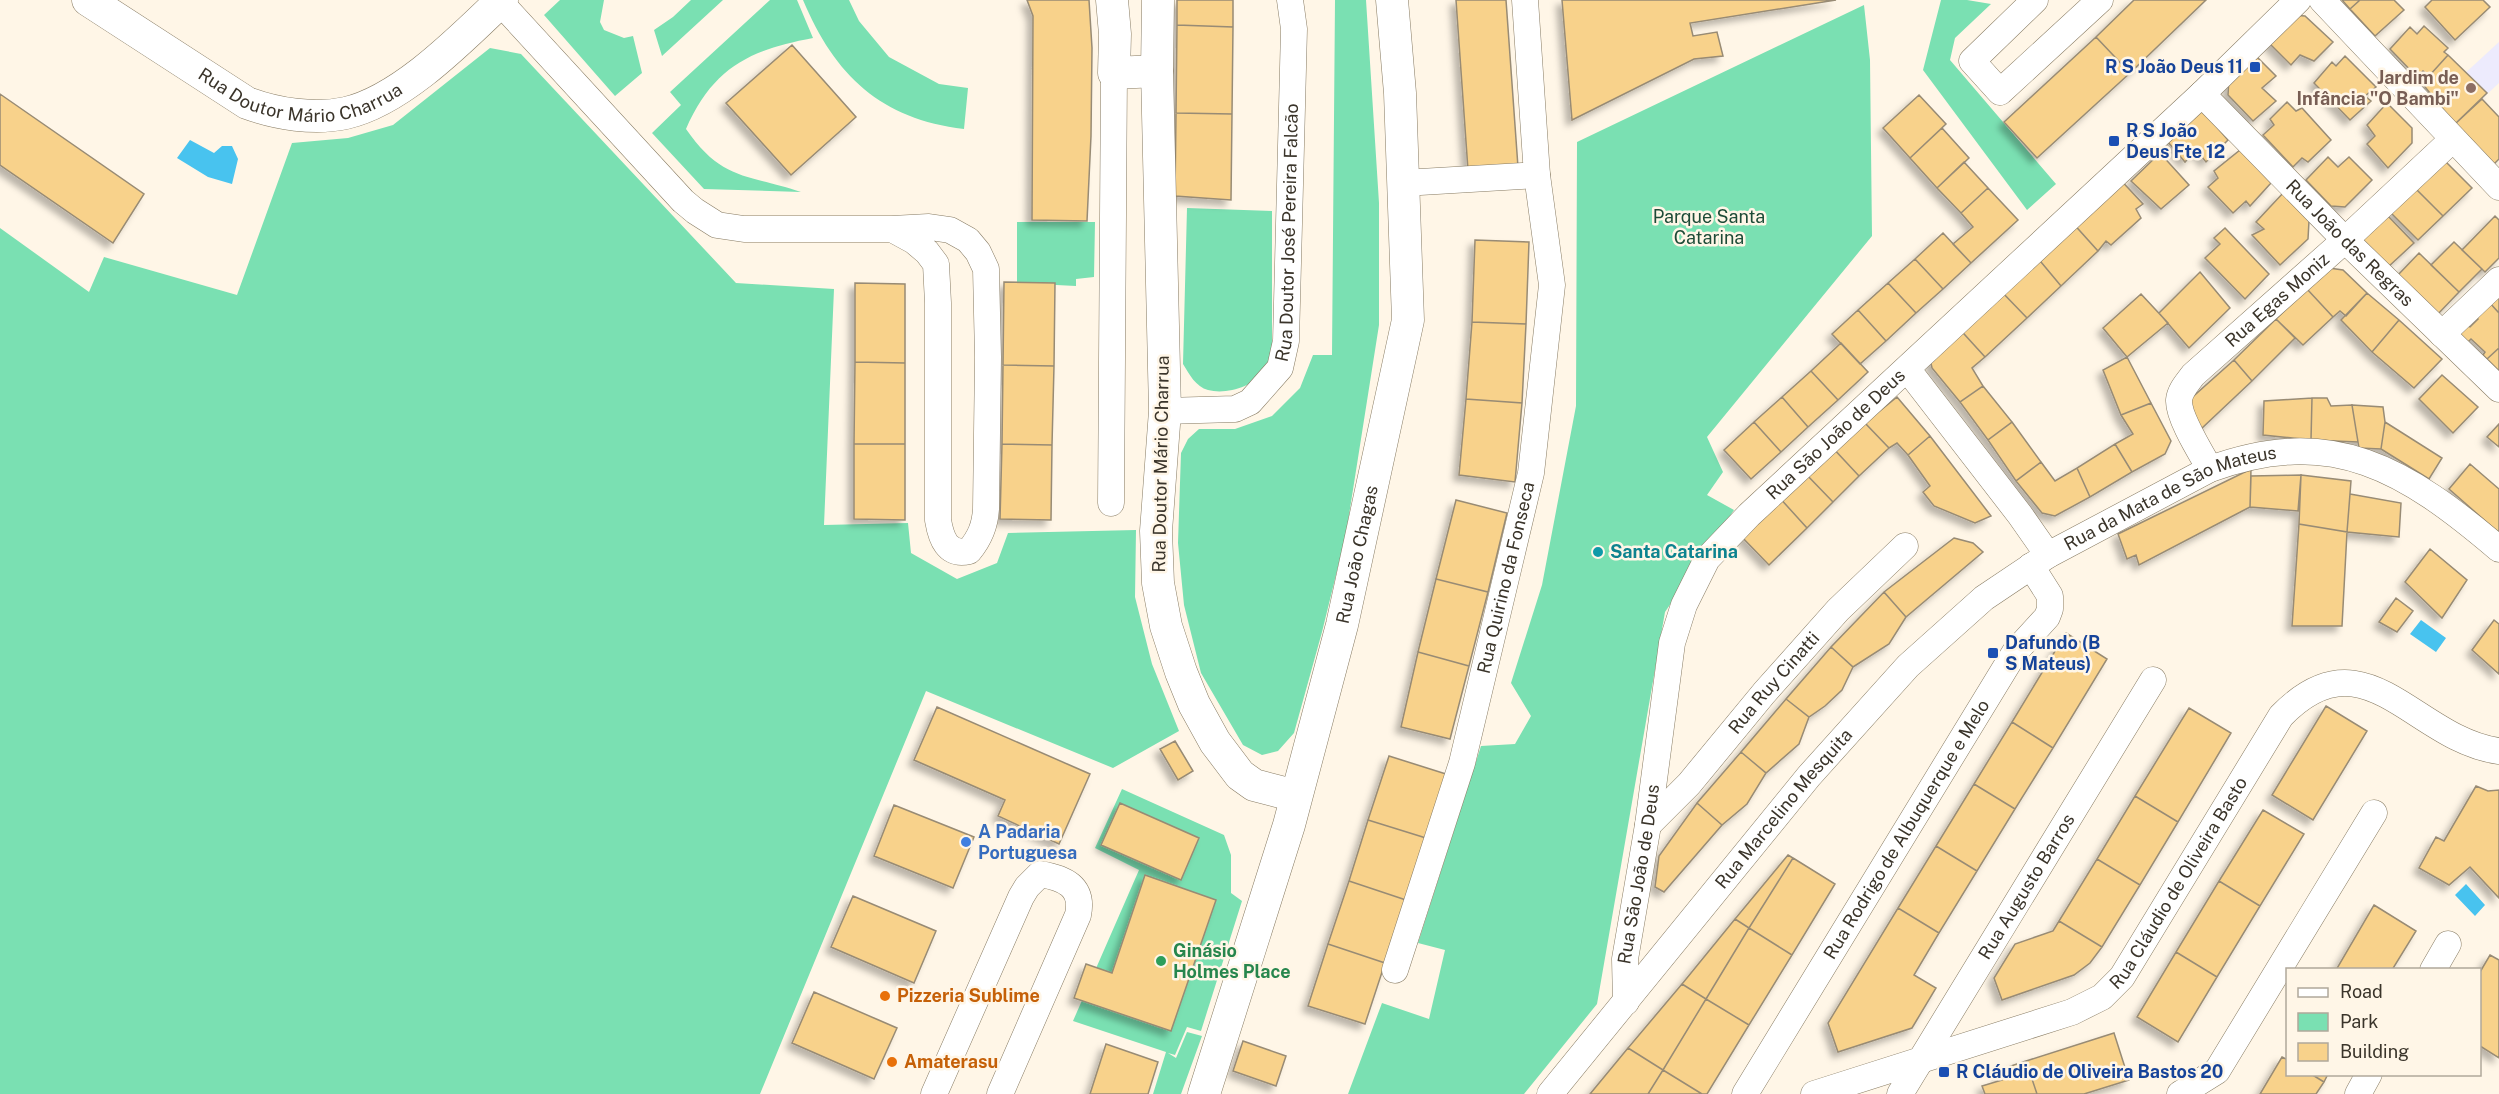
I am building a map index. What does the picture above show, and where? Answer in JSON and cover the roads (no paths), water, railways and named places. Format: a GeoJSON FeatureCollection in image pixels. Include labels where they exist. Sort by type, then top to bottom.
{"type":"FeatureCollection","features":[{"type":"Feature","properties":{"kind":"street","name":"Rua Doutor Mário Charrua"},"geometry":{"type":"LineString","coordinates":[[88,0],[247,104],[269,111],[326,115],[346,113],[394,92],[422,71],[501,1]]}},
{"type":"Feature","properties":{"kind":"street"},"geometry":{"type":"LineString","coordinates":[[1111,503],[1115,34],[1112,0]]}},
{"type":"Feature","properties":{"kind":"street","name":"Rua Doutor Mário Charrua"},"geometry":{"type":"LineString","coordinates":[[1158,0],[1157,72],[1165,411],[1156,531],[1158,583],[1166,626],[1181,672],[1194,704],[1215,742],[1240,775],[1254,785],[1296,796]]}},
{"type":"Feature","properties":{"kind":"street","name":"Rua Doutor José Pereira Falcão"},"geometry":{"type":"LineString","coordinates":[[1165,411],[1235,409],[1250,402],[1280,368],[1286,341],[1291,208],[1294,29],[1290,0]]}},
{"type":"Feature","properties":{"kind":"street","name":"Rua João Chagas"},"geometry":{"type":"LineString","coordinates":[[1204,1094],[1296,796],[1342,625],[1408,320],[1400,93],[1392,0]]}},
{"type":"Feature","properties":{"kind":"street","name":"Rua Quirino da Fonseca"},"geometry":{"type":"LineString","coordinates":[[1395,970],[1462,763],[1531,473],[1552,285],[1537,176],[1525,0]]}},
{"type":"Feature","properties":{"kind":"street"},"geometry":{"type":"LineString","coordinates":[[2035,0],[1972,61],[2000,92],[2100,0]]}},
{"type":"Feature","properties":{"kind":"street","name":"Rua São João de Deus"},"geometry":{"type":"LineString","coordinates":[[1626,1002],[1624,959],[1648,825],[1672,643],[1684,605],[1707,558],[1749,515],[1908,370],[2202,94],[2298,0]]}},
{"type":"Feature","properties":{"kind":"street"},"geometry":{"type":"LineString","coordinates":[[2322,0],[2499,187]]}},
{"type":"Feature","properties":{"kind":"street"},"geometry":{"type":"LineString","coordinates":[[501,1],[683,201],[717,225],[744,229],[929,227],[950,230],[968,240],[978,252],[986,268],[988,357],[986,509],[985,524],[981,535],[969,551],[962,553],[954,552],[946,545],[940,536],[938,520],[936,264],[914,241],[892,229]]}},
{"type":"Feature","properties":{"kind":"street"},"geometry":{"type":"LineString","coordinates":[[1115,34],[1158,32]]}},
{"type":"Feature","properties":{"kind":"street"},"geometry":{"type":"LineString","coordinates":[[1114,73],[1157,72]]}},
{"type":"Feature","properties":{"kind":"street","name":"Rua João das Regras"},"geometry":{"type":"LineString","coordinates":[[2202,94],[2345,240],[2499,389]]}},
{"type":"Feature","properties":{"kind":"street","name":"Rua Egas Moniz"},"geometry":{"type":"LineString","coordinates":[[2210,469],[2181,412],[2179,399],[2183,387],[2453,139]]}},
{"type":"Feature","properties":{"kind":"street"},"geometry":{"type":"LineString","coordinates":[[1403,183],[1537,176]]}},
{"type":"Feature","properties":{"kind":"street"},"geometry":{"type":"LineString","coordinates":[[2442,334],[2499,280]]}},
{"type":"Feature","properties":{"kind":"street","name":"Rua da Mata de São Mateus"},"geometry":{"type":"LineString","coordinates":[[1908,370],[2020,516],[2039,561],[2210,469],[2233,461],[2284,451],[2352,457],[2390,470],[2440,501],[2499,549]]}},
{"type":"Feature","properties":{"kind":"street","name":"Rua Ruy Cinatti"},"geometry":{"type":"LineString","coordinates":[[1648,825],[1689,784],[1764,693],[1838,610],[1905,546]]}},
{"type":"Feature","properties":{"kind":"street","name":"Rua Marcelino Mesquita"},"geometry":{"type":"LineString","coordinates":[[1550,1094],[1711,894],[1763,835],[1809,777],[1908,666],[1984,598],[2039,561]]}},
{"type":"Feature","properties":{"kind":"street","name":"Rua Rodrigo de Albuquerque e Melo"},"geometry":{"type":"LineString","coordinates":[[1745,1094],[2015,652],[2046,617],[2050,609],[2050,596],[2039,561]]}},
{"type":"Feature","properties":{"kind":"street","name":"Rua Augusto Barros"},"geometry":{"type":"LineString","coordinates":[[1900,1094],[2152,680]]}},
{"type":"Feature","properties":{"kind":"street","name":"Rua Cláudio de Oliveira Basto"},"geometry":{"type":"LineString","coordinates":[[1814,1094],[2072,1012],[2088,1005],[2109,990],[2122,977],[2281,716],[2314,689],[2331,684],[2352,682],[2370,686],[2448,735],[2499,751]]}},
{"type":"Feature","properties":{"kind":"street"},"geometry":{"type":"LineString","coordinates":[[2182,1092],[2217,1071],[2374,813]]}},
{"type":"Feature","properties":{"kind":"street"},"geometry":{"type":"LineString","coordinates":[[934,1094],[1027,887],[1040,874],[1063,879],[1074,889],[1080,900],[1078,915],[1000,1094]]}},
{"type":"Feature","properties":{"kind":"street"},"geometry":{"type":"LineString","coordinates":[[2434,968],[2448,945]]}},
{"type":"Feature","properties":{"kind":"street"},"geometry":{"type":"LineString","coordinates":[[2358,1094],[2368,1076]]}},
{"type":"Feature","properties":{"kind":"water"},"geometry":{"type":"Polygon","coordinates":[[[190,140],[214,153],[222,146],[232,146],[238,159],[232,184],[208,177],[177,158],[190,140]]]}},
{"type":"Feature","properties":{"kind":"water"},"geometry":{"type":"Polygon","coordinates":[[[2421,620],[2446,638],[2436,652],[2410,634],[2421,620]]]}},
{"type":"Feature","properties":{"kind":"water"},"geometry":{"type":"Polygon","coordinates":[[[2466,884],[2485,905],[2475,916],[2455,895],[2466,884]]]}},
{"type":"Feature","properties":{"kind":"place","name":"R S João Deus 11"},"geometry":{"type":"Point","coordinates":[2255,67]}},
{"type":"Feature","properties":{"kind":"place","name":"Jardim de Infância \"O Bambi\""},"geometry":{"type":"Point","coordinates":[2471,88]}},
{"type":"Feature","properties":{"kind":"place","name":"R S João Deus Fte 12"},"geometry":{"type":"Point","coordinates":[2114,141]}},
{"type":"Feature","properties":{"kind":"place","name":"Santa Catarina"},"geometry":{"type":"Point","coordinates":[1598,552]}},
{"type":"Feature","properties":{"kind":"place","name":"Dafundo (B S Mateus)"},"geometry":{"type":"Point","coordinates":[1993,653]}},
{"type":"Feature","properties":{"kind":"place","name":"A Padaria Portuguesa"},"geometry":{"type":"Point","coordinates":[966,842]}},
{"type":"Feature","properties":{"kind":"place","name":"Ginásio Holmes Place"},"geometry":{"type":"Point","coordinates":[1161,961]}},
{"type":"Feature","properties":{"kind":"place","name":"Pizzeria Sublime"},"geometry":{"type":"Point","coordinates":[885,996]}},
{"type":"Feature","properties":{"kind":"place","name":"Amaterasu"},"geometry":{"type":"Point","coordinates":[892,1062]}},
{"type":"Feature","properties":{"kind":"place","name":"R Cláudio de Oliveira Bastos 20"},"geometry":{"type":"Point","coordinates":[1944,1072]}},
{"type":"Feature","properties":{"kind":"park label","name":"Parque Santa Catarina"},"geometry":{"type":"Point","coordinates":[1709,227]}}]}
